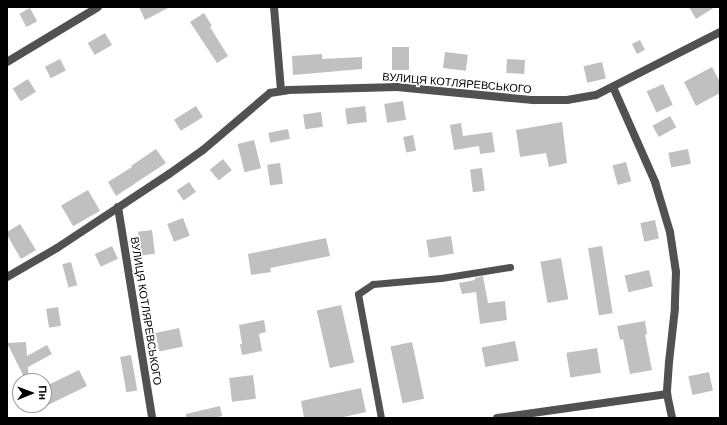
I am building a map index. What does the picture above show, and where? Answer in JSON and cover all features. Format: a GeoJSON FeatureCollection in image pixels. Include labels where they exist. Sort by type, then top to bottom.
{"type":"FeatureCollection","features":[{"type":"Feature","properties":{"kind":"street"},"geometry":{"type":"LineString","coordinates":[[7,62],[98,7]]}},
{"type":"Feature","properties":{"kind":"street"},"geometry":{"type":"LineString","coordinates":[[274,7],[281,91]]}},
{"type":"Feature","properties":{"kind":"street","name":"ВУЛИЦЯ КОТЛЯРЕВСЬКОГО"},"geometry":{"type":"LineString","coordinates":[[7,277],[57,248],[203,150],[270,93],[281,91],[397,87],[533,100],[566,100],[596,95],[720,32]]}},
{"type":"Feature","properties":{"kind":"street"},"geometry":{"type":"LineString","coordinates":[[614,87],[655,182],[670,232],[676,272],[667,394],[672,418]]}},
{"type":"Feature","properties":{"kind":"street","name":"ВУЛИЦЯ КОТЛЯРЕВСЬКОГО"},"geometry":{"type":"LineString","coordinates":[[118,207],[152,418]]}},
{"type":"Feature","properties":{"kind":"street"},"geometry":{"type":"LineString","coordinates":[[497,418],[667,394]]}},
{"type":"Feature","properties":{"kind":"lane"},"geometry":{"type":"LineString","coordinates":[[381,418],[358,294],[373,284],[441,278],[510,267]]}},
{"type":"Feature","properties":{"kind":"building"},"geometry":{"type":"Polygon","coordinates":[[[139,7],[170,7],[145,20],[139,7]]]}},
{"type":"Feature","properties":{"kind":"building"},"geometry":{"type":"Polygon","coordinates":[[[689,7],[715,7],[696,19],[689,7]]]}},
{"type":"Feature","properties":{"kind":"building"},"geometry":{"type":"Polygon","coordinates":[[[30,8],[37,21],[26,27],[19,14],[30,8]]]}},
{"type":"Feature","properties":{"kind":"building"},"geometry":{"type":"Polygon","coordinates":[[[204,13],[212,26],[210,27],[228,56],[217,63],[190,22],[204,13]]]}},
{"type":"Feature","properties":{"kind":"building"},"geometry":{"type":"Polygon","coordinates":[[[105,33],[112,45],[95,55],[88,43],[105,33]]]}},
{"type":"Feature","properties":{"kind":"building"},"geometry":{"type":"Polygon","coordinates":[[[640,40],[645,50],[637,54],[632,44],[640,40]]]}},
{"type":"Feature","properties":{"kind":"building"},"geometry":{"type":"Polygon","coordinates":[[[392,47],[409,47],[409,70],[392,70],[392,47]]]}},
{"type":"Feature","properties":{"kind":"building"},"geometry":{"type":"Polygon","coordinates":[[[445,52],[468,55],[466,71],[443,68],[445,52]]]}},
{"type":"Feature","properties":{"kind":"building"},"geometry":{"type":"Polygon","coordinates":[[[322,54],[322,59],[362,57],[362,69],[293,75],[292,56],[322,54]]]}},
{"type":"Feature","properties":{"kind":"building"},"geometry":{"type":"Polygon","coordinates":[[[60,59],[66,71],[51,78],[45,67],[60,59]]]}},
{"type":"Feature","properties":{"kind":"building"},"geometry":{"type":"Polygon","coordinates":[[[507,59],[525,60],[524,74],[506,73],[507,59]]]}},
{"type":"Feature","properties":{"kind":"building"},"geometry":{"type":"Polygon","coordinates":[[[602,62],[606,79],[587,83],[583,66],[602,62]]]}},
{"type":"Feature","properties":{"kind":"building"},"geometry":{"type":"Polygon","coordinates":[[[712,67],[720,82],[720,93],[696,106],[684,82],[712,67]]]}},
{"type":"Feature","properties":{"kind":"building"},"geometry":{"type":"Polygon","coordinates":[[[28,79],[36,92],[21,101],[13,89],[28,79]]]}},
{"type":"Feature","properties":{"kind":"building"},"geometry":{"type":"Polygon","coordinates":[[[663,84],[673,105],[656,112],[647,92],[663,84]]]}},
{"type":"Feature","properties":{"kind":"building"},"geometry":{"type":"Polygon","coordinates":[[[403,101],[406,120],[387,123],[384,104],[403,101]]]}},
{"type":"Feature","properties":{"kind":"building"},"geometry":{"type":"Polygon","coordinates":[[[196,106],[203,117],[181,131],[174,120],[196,106]]]}},
{"type":"Feature","properties":{"kind":"building"},"geometry":{"type":"Polygon","coordinates":[[[365,106],[367,122],[347,124],[345,108],[365,106]]]}},
{"type":"Feature","properties":{"kind":"building"},"geometry":{"type":"Polygon","coordinates":[[[321,112],[323,127],[305,129],[303,115],[321,112]]]}},
{"type":"Feature","properties":{"kind":"building"},"geometry":{"type":"Polygon","coordinates":[[[670,116],[676,127],[659,137],[653,126],[670,116]]]}},
{"type":"Feature","properties":{"kind":"building"},"geometry":{"type":"Polygon","coordinates":[[[562,122],[567,163],[549,167],[546,153],[520,157],[516,130],[562,122]]]}},
{"type":"Feature","properties":{"kind":"building"},"geometry":{"type":"Polygon","coordinates":[[[461,123],[463,136],[492,132],[495,152],[480,154],[479,146],[454,150],[450,125],[461,123]]]}},
{"type":"Feature","properties":{"kind":"building"},"geometry":{"type":"Polygon","coordinates":[[[288,129],[290,139],[270,143],[268,133],[288,129]]]}},
{"type":"Feature","properties":{"kind":"building"},"geometry":{"type":"Polygon","coordinates":[[[413,135],[416,151],[406,153],[403,137],[413,135]]]}},
{"type":"Feature","properties":{"kind":"building"},"geometry":{"type":"Polygon","coordinates":[[[254,140],[261,168],[245,172],[238,144],[254,140]]]}},
{"type":"Feature","properties":{"kind":"building"},"geometry":{"type":"Polygon","coordinates":[[[156,149],[166,163],[116,196],[108,182],[132,167],[131,166],[156,149]]]}},
{"type":"Feature","properties":{"kind":"building"},"geometry":{"type":"Polygon","coordinates":[[[688,149],[691,164],[671,168],[668,153],[688,149]]]}},
{"type":"Feature","properties":{"kind":"building"},"geometry":{"type":"Polygon","coordinates":[[[223,159],[232,170],[219,181],[210,170],[223,159]]]}},
{"type":"Feature","properties":{"kind":"building"},"geometry":{"type":"Polygon","coordinates":[[[626,162],[631,181],[618,185],[612,166],[626,162]]]}},
{"type":"Feature","properties":{"kind":"building"},"geometry":{"type":"Polygon","coordinates":[[[280,163],[283,184],[270,186],[267,165],[280,163]]]}},
{"type":"Feature","properties":{"kind":"building"},"geometry":{"type":"Polygon","coordinates":[[[482,168],[485,191],[473,192],[470,169],[482,168]]]}},
{"type":"Feature","properties":{"kind":"building"},"geometry":{"type":"Polygon","coordinates":[[[189,182],[196,192],[184,200],[177,191],[189,182]]]}},
{"type":"Feature","properties":{"kind":"building"},"geometry":{"type":"Polygon","coordinates":[[[88,190],[100,211],[73,226],[61,206],[88,190]]]}},
{"type":"Feature","properties":{"kind":"building"},"geometry":{"type":"Polygon","coordinates":[[[183,218],[190,236],[174,242],[167,224],[183,218]]]}},
{"type":"Feature","properties":{"kind":"building"},"geometry":{"type":"Polygon","coordinates":[[[655,220],[659,239],[644,242],[640,223],[655,220]]]}},
{"type":"Feature","properties":{"kind":"building"},"geometry":{"type":"Polygon","coordinates":[[[20,224],[36,250],[21,259],[7,235],[7,232],[20,224]]]}},
{"type":"Feature","properties":{"kind":"building"},"geometry":{"type":"Polygon","coordinates":[[[152,230],[155,254],[141,256],[138,232],[152,230]]]}},
{"type":"Feature","properties":{"kind":"building"},"geometry":{"type":"Polygon","coordinates":[[[451,236],[454,254],[429,258],[426,240],[451,236]]]}},
{"type":"Feature","properties":{"kind":"building"},"geometry":{"type":"Polygon","coordinates":[[[326,238],[330,256],[270,268],[271,272],[251,275],[248,254],[326,238]]]}},
{"type":"Feature","properties":{"kind":"building"},"geometry":{"type":"Polygon","coordinates":[[[112,246],[118,259],[101,267],[95,254],[112,246]]]}},
{"type":"Feature","properties":{"kind":"building"},"geometry":{"type":"Polygon","coordinates":[[[602,246],[613,313],[599,315],[588,248],[602,246]]]}},
{"type":"Feature","properties":{"kind":"building"},"geometry":{"type":"Polygon","coordinates":[[[561,258],[568,299],[548,303],[540,262],[561,258]]]}},
{"type":"Feature","properties":{"kind":"building"},"geometry":{"type":"Polygon","coordinates":[[[71,262],[77,285],[69,288],[62,264],[71,262]]]}},
{"type":"Feature","properties":{"kind":"building"},"geometry":{"type":"Polygon","coordinates":[[[649,270],[653,287],[628,292],[625,276],[649,270]]]}},
{"type":"Feature","properties":{"kind":"building"},"geometry":{"type":"Polygon","coordinates":[[[483,276],[488,303],[505,301],[507,320],[480,324],[476,292],[462,294],[459,283],[475,280],[475,278],[483,276]]]}},
{"type":"Feature","properties":{"kind":"building"},"geometry":{"type":"Polygon","coordinates":[[[341,305],[354,362],[330,368],[317,311],[341,305]]]}},
{"type":"Feature","properties":{"kind":"building"},"geometry":{"type":"Polygon","coordinates":[[[58,307],[61,326],[49,328],[46,309],[58,307]]]}},
{"type":"Feature","properties":{"kind":"building"},"geometry":{"type":"Polygon","coordinates":[[[264,320],[266,332],[259,334],[262,351],[242,355],[239,325],[264,320]]]}},
{"type":"Feature","properties":{"kind":"building"},"geometry":{"type":"Polygon","coordinates":[[[645,321],[647,334],[645,335],[652,370],[630,374],[623,339],[620,340],[617,326],[645,321]]]}},
{"type":"Feature","properties":{"kind":"building"},"geometry":{"type":"Polygon","coordinates":[[[179,328],[183,347],[159,352],[156,333],[179,328]]]}},
{"type":"Feature","properties":{"kind":"building"},"geometry":{"type":"Polygon","coordinates":[[[515,341],[519,361],[485,367],[482,347],[515,341]]]}},
{"type":"Feature","properties":{"kind":"building"},"geometry":{"type":"Polygon","coordinates":[[[26,342],[27,356],[47,345],[52,354],[28,367],[28,373],[22,373],[7,343],[26,342]]]}},
{"type":"Feature","properties":{"kind":"building"},"geometry":{"type":"Polygon","coordinates":[[[412,342],[424,399],[403,403],[390,347],[412,342]]]}},
{"type":"Feature","properties":{"kind":"building"},"geometry":{"type":"Polygon","coordinates":[[[597,348],[601,373],[570,378],[566,353],[597,348]]]}},
{"type":"Feature","properties":{"kind":"building"},"geometry":{"type":"Polygon","coordinates":[[[131,355],[137,390],[126,392],[120,357],[131,355]]]}},
{"type":"Feature","properties":{"kind":"building"},"geometry":{"type":"Polygon","coordinates":[[[79,370],[87,386],[52,403],[52,383],[79,370]]]}},
{"type":"Feature","properties":{"kind":"building"},"geometry":{"type":"Polygon","coordinates":[[[709,372],[713,391],[692,395],[688,376],[709,372]]]}},
{"type":"Feature","properties":{"kind":"building"},"geometry":{"type":"Polygon","coordinates":[[[253,375],[256,399],[232,402],[229,378],[253,375]]]}},
{"type":"Feature","properties":{"kind":"building"},"geometry":{"type":"Polygon","coordinates":[[[361,388],[366,412],[339,418],[304,418],[301,401],[361,388]]]}},
{"type":"Feature","properties":{"kind":"building"},"geometry":{"type":"Polygon","coordinates":[[[220,406],[222,416],[213,418],[186,418],[186,414],[220,406]]]}}]}
